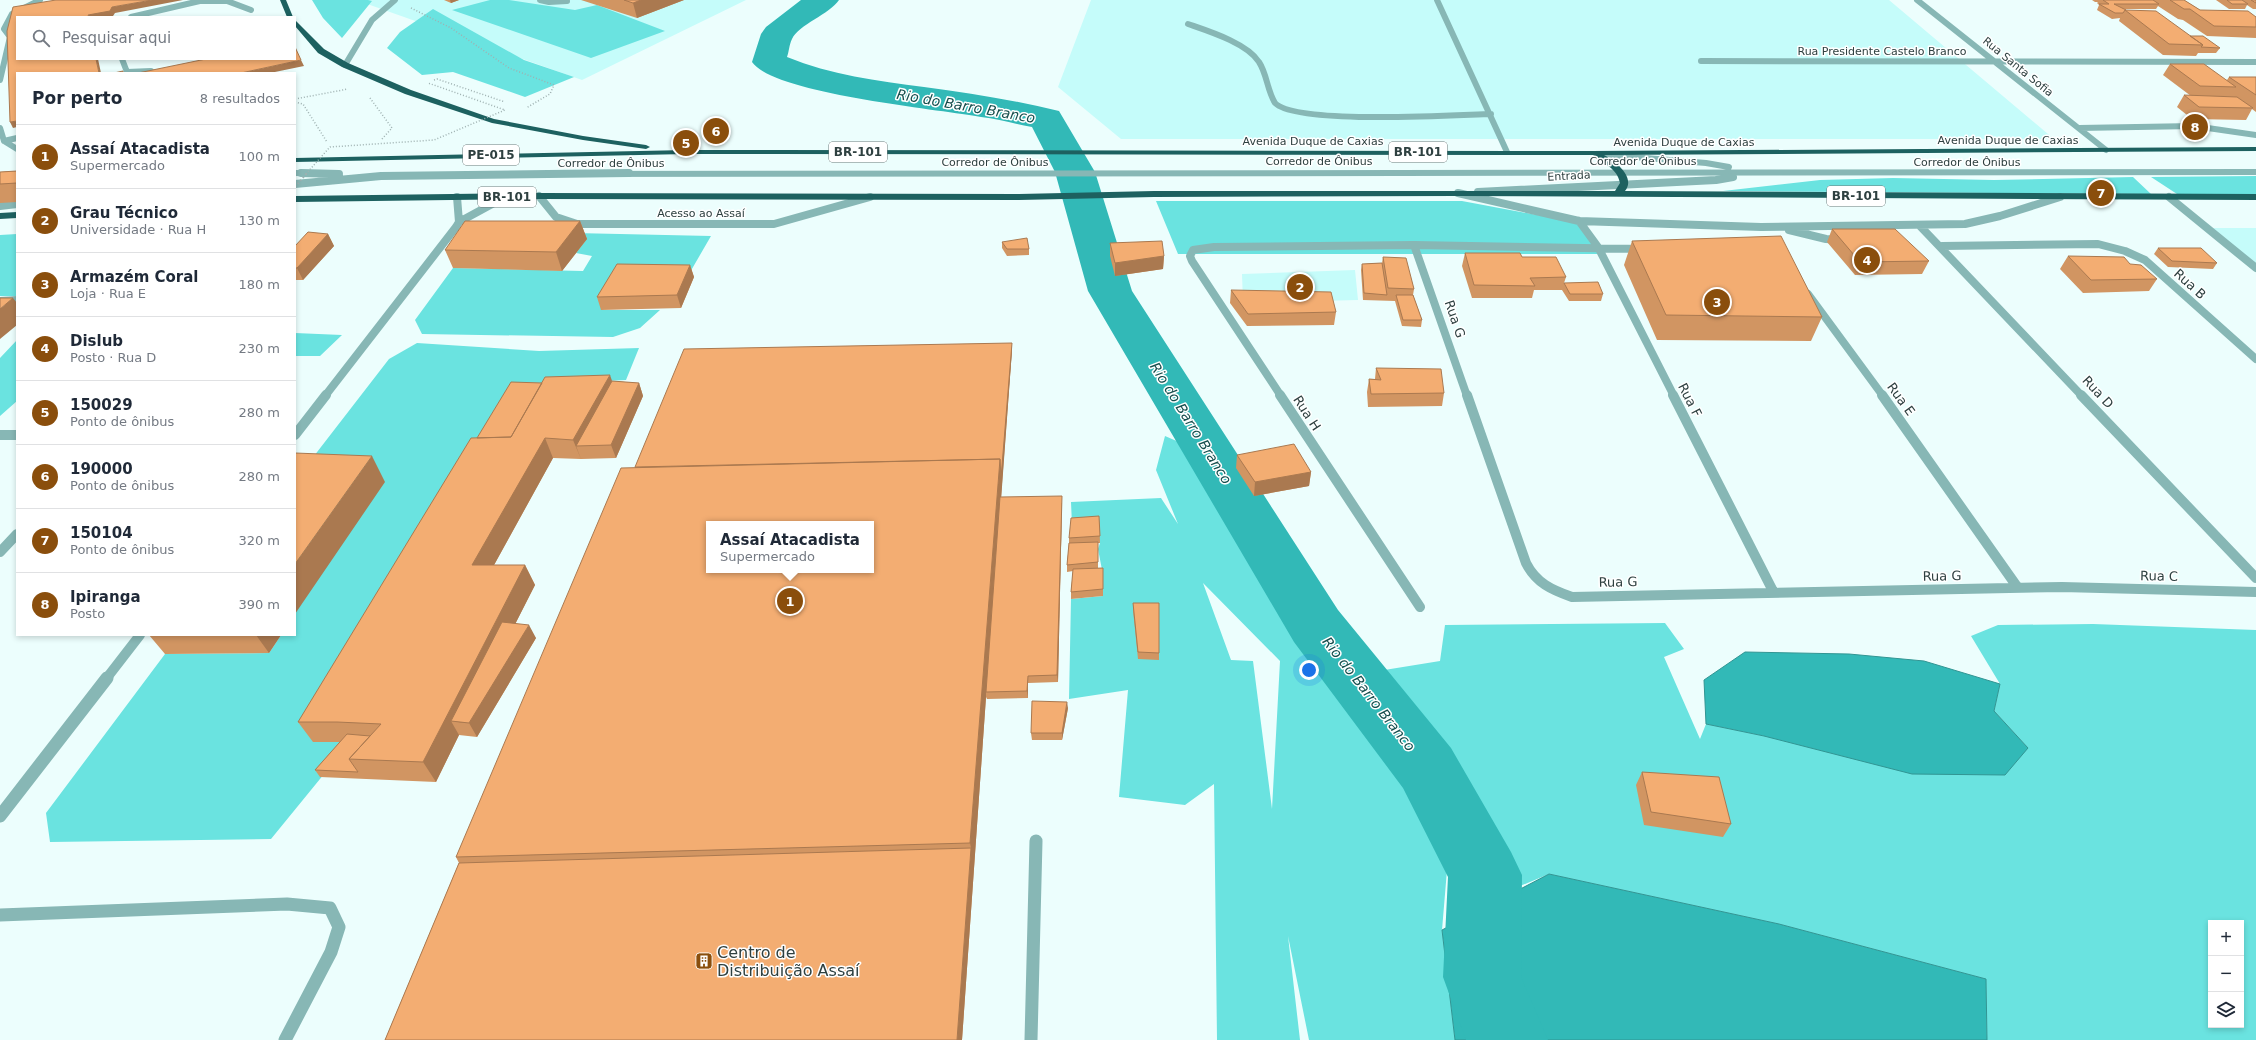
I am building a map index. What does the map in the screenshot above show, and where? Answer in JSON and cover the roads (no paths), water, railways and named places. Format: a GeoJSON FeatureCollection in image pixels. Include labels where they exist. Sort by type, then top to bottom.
{"type":"FeatureCollection","features":[{"type":"Feature","properties":{"kind":"highway"},"geometry":{"type":"LineString","coordinates":[[283,0],[290,16]]}},
{"type":"Feature","properties":{"kind":"highway","name":"BR-101"},"geometry":{"type":"LineString","coordinates":[[296,23],[321,51],[345,65],[408,92],[492,121],[583,138],[687,152]]}},
{"type":"Feature","properties":{"kind":"highway","name":"Avenida Duque de Caxias"},"geometry":{"type":"LineString","coordinates":[[687,152],[1592,153],[2256,149]]}},
{"type":"Feature","properties":{"kind":"highway","name":"PE-015"},"geometry":{"type":"LineString","coordinates":[[296,160],[687,152]]}},
{"type":"Feature","properties":{"kind":"highway"},"geometry":{"type":"LineString","coordinates":[[1592,153],[1613,163],[1620,172],[1625,185],[1623,190],[1617,194]]}},
{"type":"Feature","properties":{"kind":"highway","name":"BR-101"},"geometry":{"type":"LineString","coordinates":[[296,200],[540,196],[1020,197],[1154,194],[1456,193],[2256,197]]}},
{"type":"Feature","properties":{"kind":"highway"},"geometry":{"type":"LineString","coordinates":[[0,216],[16,215]]}},
{"type":"Feature","properties":{"kind":"street"},"geometry":{"type":"LineString","coordinates":[[0,80],[10,37],[4,29],[12,14],[40,0],[48,3]]}},
{"type":"Feature","properties":{"kind":"street"},"geometry":{"type":"LineString","coordinates":[[247,0],[254,16]]}},
{"type":"Feature","properties":{"kind":"street"},"geometry":{"type":"LineString","coordinates":[[345,65],[370,21],[395,0]]}},
{"type":"Feature","properties":{"kind":"street"},"geometry":{"type":"LineString","coordinates":[[540,0],[549,2],[567,1]]}},
{"type":"Feature","properties":{"kind":"street"},"geometry":{"type":"LineString","coordinates":[[1437,0],[1491,114],[1507,152]]}},
{"type":"Feature","properties":{"kind":"street","name":"Rua Santa Sofia"},"geometry":{"type":"LineString","coordinates":[[1917,0],[2106,150]]}},
{"type":"Feature","properties":{"kind":"street"},"geometry":{"type":"LineString","coordinates":[[135,16],[202,1],[227,1],[251,10]]}},
{"type":"Feature","properties":{"kind":"street"},"geometry":{"type":"LineString","coordinates":[[1188,24],[1230,40],[1259,60],[1272,101],[1290,111],[1330,115],[1491,114]]}},
{"type":"Feature","properties":{"kind":"street"},"geometry":{"type":"LineString","coordinates":[[122,60],[127,72]]}},
{"type":"Feature","properties":{"kind":"street","name":"Rua Presidente Castelo Branco"},"geometry":{"type":"LineString","coordinates":[[1701,61],[2256,62]]}},
{"type":"Feature","properties":{"kind":"street"},"geometry":{"type":"LineString","coordinates":[[146,72],[159,70]]}},
{"type":"Feature","properties":{"kind":"street"},"geometry":{"type":"LineString","coordinates":[[2079,128],[2194,126],[2256,135]]}},
{"type":"Feature","properties":{"kind":"street"},"geometry":{"type":"LineString","coordinates":[[0,128],[4,141],[16,147]]}},
{"type":"Feature","properties":{"kind":"street"},"geometry":{"type":"LineString","coordinates":[[4,141],[16,138]]}},
{"type":"Feature","properties":{"kind":"street"},"geometry":{"type":"LineString","coordinates":[[1592,153],[1706,163],[1754,172]]}},
{"type":"Feature","properties":{"kind":"street","name":"Corredor de Ônibus"},"geometry":{"type":"LineString","coordinates":[[296,172],[381,176],[731,173],[2256,172]]}},
{"type":"Feature","properties":{"kind":"street","name":"Entrada"},"geometry":{"type":"LineString","coordinates":[[1456,193],[1716,180],[1754,172]]}},
{"type":"Feature","properties":{"kind":"street","name":"Corredor de Ônibus"},"geometry":{"type":"LineString","coordinates":[[296,184],[381,176]]}},
{"type":"Feature","properties":{"kind":"street","name":"BR-101"},"geometry":{"type":"LineString","coordinates":[[1456,193],[1579,221],[1761,227],[1920,226],[1964,224],[2000,216],[2060,197]]}},
{"type":"Feature","properties":{"kind":"street","name":"Acesso ao Assaí"},"geometry":{"type":"LineString","coordinates":[[540,196],[556,217],[577,224],[774,224],[870,197]]}},
{"type":"Feature","properties":{"kind":"street"},"geometry":{"type":"LineString","coordinates":[[457,197],[459,222]]}},
{"type":"Feature","properties":{"kind":"street"},"geometry":{"type":"LineString","coordinates":[[296,434],[459,222],[505,197]]}},
{"type":"Feature","properties":{"kind":"street"},"geometry":{"type":"LineString","coordinates":[[2169,197],[2256,268]]}},
{"type":"Feature","properties":{"kind":"street"},"geometry":{"type":"LineString","coordinates":[[0,206],[16,204]]}},
{"type":"Feature","properties":{"kind":"street","name":"Rua F"},"geometry":{"type":"LineString","coordinates":[[1579,221],[1598,247],[1774,593]]}},
{"type":"Feature","properties":{"kind":"street"},"geometry":{"type":"LineString","coordinates":[[1898,236],[1906,226]]}},
{"type":"Feature","properties":{"kind":"street","name":"Rua D"},"geometry":{"type":"LineString","coordinates":[[1920,226],[1942,246],[2256,578]]}},
{"type":"Feature","properties":{"kind":"street"},"geometry":{"type":"LineString","coordinates":[[1761,227],[1769,240]]}},
{"type":"Feature","properties":{"kind":"street"},"geometry":{"type":"LineString","coordinates":[[1780,227],[1826,239],[1849,240]]}},
{"type":"Feature","properties":{"kind":"street","name":"Rua B"},"geometry":{"type":"LineString","coordinates":[[1942,246],[2098,244],[2126,251],[2145,260],[2256,359]]}},
{"type":"Feature","properties":{"kind":"street"},"geometry":{"type":"LineString","coordinates":[[1414,245],[1652,249]]}},
{"type":"Feature","properties":{"kind":"street","name":"Rua H"},"geometry":{"type":"LineString","coordinates":[[1414,245],[1214,247],[1193,250],[1190,256],[1420,607]]}},
{"type":"Feature","properties":{"kind":"street","name":"Rua G"},"geometry":{"type":"LineString","coordinates":[[1414,245],[1532,576],[1548,589],[1572,597],[2062,587]]}},
{"type":"Feature","properties":{"kind":"street","name":"Rua E"},"geometry":{"type":"LineString","coordinates":[[1801,284],[1927,456],[2018,588]]}},
{"type":"Feature","properties":{"kind":"street"},"geometry":{"type":"LineString","coordinates":[[0,302],[16,300]]}},
{"type":"Feature","properties":{"kind":"street"},"geometry":{"type":"LineString","coordinates":[[0,435],[16,436]]}},
{"type":"Feature","properties":{"kind":"street"},"geometry":{"type":"LineString","coordinates":[[0,552],[16,535]]}},
{"type":"Feature","properties":{"kind":"street","name":"Rua C"},"geometry":{"type":"LineString","coordinates":[[2062,587],[2256,592]]}},
{"type":"Feature","properties":{"kind":"street"},"geometry":{"type":"LineString","coordinates":[[0,816],[139,636]]}},
{"type":"Feature","properties":{"kind":"street"},"geometry":{"type":"LineString","coordinates":[[1031,1040],[1036,841]]}},
{"type":"Feature","properties":{"kind":"street"},"geometry":{"type":"LineString","coordinates":[[0,915],[287,904],[330,908],[339,927],[331,952],[285,1040]]}},
{"type":"Feature","properties":{"kind":"waterway","name":"Rio do Barro Branco"},"geometry":{"type":"LineString","coordinates":[[824,0],[808,9],[777,34],[769,62],[805,77],[876,91],[982,106],[1046,119],[1075,172],[1110,291],[1316,626],[1427,768],[1485,875],[1482,977],[1507,1040]]}},
{"type":"Feature","properties":{"kind":"place","name":"Ipiranga"},"geometry":{"type":"Point","coordinates":[2195,127]}},
{"type":"Feature","properties":{"kind":"place","name":"190000"},"geometry":{"type":"Point","coordinates":[716,131]}},
{"type":"Feature","properties":{"kind":"place","name":"150029"},"geometry":{"type":"Point","coordinates":[686,143]}},
{"type":"Feature","properties":{"kind":"place","name":"150104"},"geometry":{"type":"Point","coordinates":[2101,193]}},
{"type":"Feature","properties":{"kind":"place","name":"Dislub"},"geometry":{"type":"Point","coordinates":[1867,260]}},
{"type":"Feature","properties":{"kind":"place","name":"Grau Técnico"},"geometry":{"type":"Point","coordinates":[1300,287]}},
{"type":"Feature","properties":{"kind":"place","name":"Armazém Coral"},"geometry":{"type":"Point","coordinates":[1717,302]}},
{"type":"Feature","properties":{"kind":"place","name":"Assaí Atacadista"},"geometry":{"type":"Point","coordinates":[790,601]}},
{"type":"Feature","properties":{"kind":"place","name":"Centro de Distribuição Assaí"},"geometry":{"type":"Point","coordinates":[704,961]}}]}
